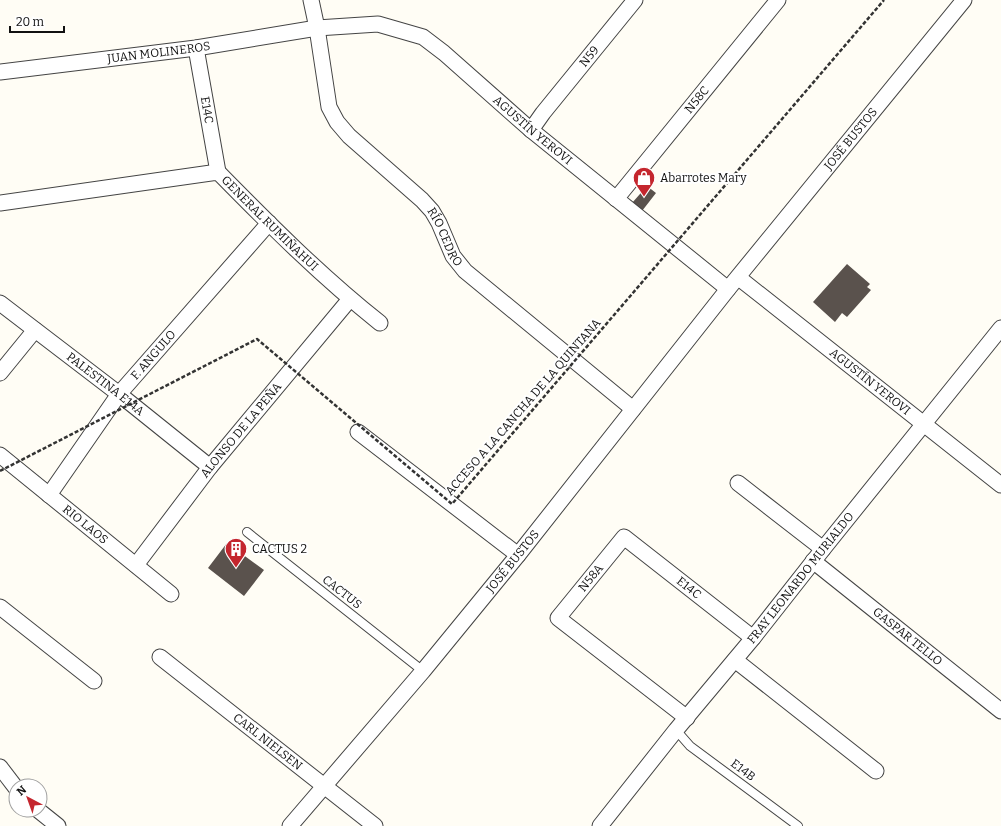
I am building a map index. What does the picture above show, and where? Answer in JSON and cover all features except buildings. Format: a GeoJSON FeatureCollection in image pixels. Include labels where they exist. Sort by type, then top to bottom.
{"type":"FeatureCollection","features":[{"type":"Feature","properties":{"kind":"street","name":"RÍO CEDRO"},"geometry":{"type":"LineString","coordinates":[[311,0],[317,28],[329,107],[337,122],[349,136],[422,200],[439,223],[453,256],[466,271],[633,409]]}},
{"type":"Feature","properties":{"kind":"street","name":"N59"},"geometry":{"type":"LineString","coordinates":[[531,130],[543,113],[636,0]]}},
{"type":"Feature","properties":{"kind":"street","name":"N58C"},"geometry":{"type":"LineString","coordinates":[[616,199],[778,0]]}},
{"type":"Feature","properties":{"kind":"street","name":"JOSÉ BUSTOS"},"geometry":{"type":"LineString","coordinates":[[290,826],[323,785],[423,671],[518,555],[728,289],[739,278],[964,0]]}},
{"type":"Feature","properties":{"kind":"street","name":"AGUSTÍN YEROVI"},"geometry":{"type":"LineString","coordinates":[[317,28],[378,24],[423,37],[444,53],[531,130],[728,289]]}},
{"type":"Feature","properties":{"kind":"street","name":"JUAN MOLINEROS"},"geometry":{"type":"LineString","coordinates":[[0,72],[196,48],[317,28]]}},
{"type":"Feature","properties":{"kind":"street","name":"E14C"},"geometry":{"type":"LineString","coordinates":[[196,48],[218,172]]}},
{"type":"Feature","properties":{"kind":"street","name":"GENERAL RUMIÑAHUI"},"geometry":{"type":"LineString","coordinates":[[0,203],[218,172],[269,224],[350,299],[380,323]]}},
{"type":"Feature","properties":{"kind":"street","name":"F. ANGULO"},"geometry":{"type":"LineString","coordinates":[[49,495],[119,394],[269,224]]}},
{"type":"Feature","properties":{"kind":"street","name":"AGUSTÍN YEROVI"},"geometry":{"type":"LineString","coordinates":[[739,278],[1001,485]]}},
{"type":"Feature","properties":{"kind":"street","name":"ALONSO DE LA PEÑA"},"geometry":{"type":"LineString","coordinates":[[136,565],[210,467],[350,299]]}},
{"type":"Feature","properties":{"kind":"street","name":"PALESTINA E14A"},"geometry":{"type":"LineString","coordinates":[[0,303],[119,394],[210,467]]}},
{"type":"Feature","properties":{"kind":"street","name":"FRAY LEONARDO MURIALDO"},"geometry":{"type":"LineString","coordinates":[[600,826],[676,730],[753,638],[813,561],[1001,328]]}},
{"type":"Feature","properties":{"kind":"street"},"geometry":{"type":"LineString","coordinates":[[0,374],[35,330]]}},
{"type":"Feature","properties":{"kind":"street"},"geometry":{"type":"LineString","coordinates":[[358,432],[518,555]]}},
{"type":"Feature","properties":{"kind":"street","name":"RIO LAOS"},"geometry":{"type":"LineString","coordinates":[[0,455],[171,594]]}},
{"type":"Feature","properties":{"kind":"street"},"geometry":{"type":"LineString","coordinates":[[738,483],[823,549]]}},
{"type":"Feature","properties":{"kind":"street","name":"E14C"},"geometry":{"type":"LineString","coordinates":[[624,537],[753,638]]}},
{"type":"Feature","properties":{"kind":"street","name":"N58A"},"geometry":{"type":"LineString","coordinates":[[624,537],[558,618],[687,718]]}},
{"type":"Feature","properties":{"kind":"street","name":"GASPAR TELLO"},"geometry":{"type":"LineString","coordinates":[[813,561],[1001,712]]}},
{"type":"Feature","properties":{"kind":"street"},"geometry":{"type":"LineString","coordinates":[[0,607],[94,681]]}},
{"type":"Feature","properties":{"kind":"street","name":"CARL NIELSEN"},"geometry":{"type":"LineString","coordinates":[[160,657],[375,826]]}},
{"type":"Feature","properties":{"kind":"street"},"geometry":{"type":"LineString","coordinates":[[735,660],[876,771]]}},
{"type":"Feature","properties":{"kind":"street"},"geometry":{"type":"LineString","coordinates":[[0,767],[8,778]]}},
{"type":"Feature","properties":{"kind":"street"},"geometry":{"type":"LineString","coordinates":[[48,818],[58,826]]}},
{"type":"Feature","properties":{"kind":"lane","name":"CACTUS"},"geometry":{"type":"LineString","coordinates":[[247,532],[423,671]]}},
{"type":"Feature","properties":{"kind":"lane","name":"E14B"},"geometry":{"type":"LineString","coordinates":[[676,730],[690,746],[798,826]]}},
{"type":"Feature","properties":{"kind":"path","name":"ACCESO A LA CANCHA DE LA QUINTANA"},"geometry":{"type":"LineString","coordinates":[[0,471],[257,339],[452,504],[884,0]]}},
{"type":"Feature","properties":{"kind":"place","name":"Abarrotes Mary"},"geometry":{"type":"Point","coordinates":[644,198]}},
{"type":"Feature","properties":{"kind":"place","name":"CACTUS 2"},"geometry":{"type":"Point","coordinates":[236,568]}}]}
